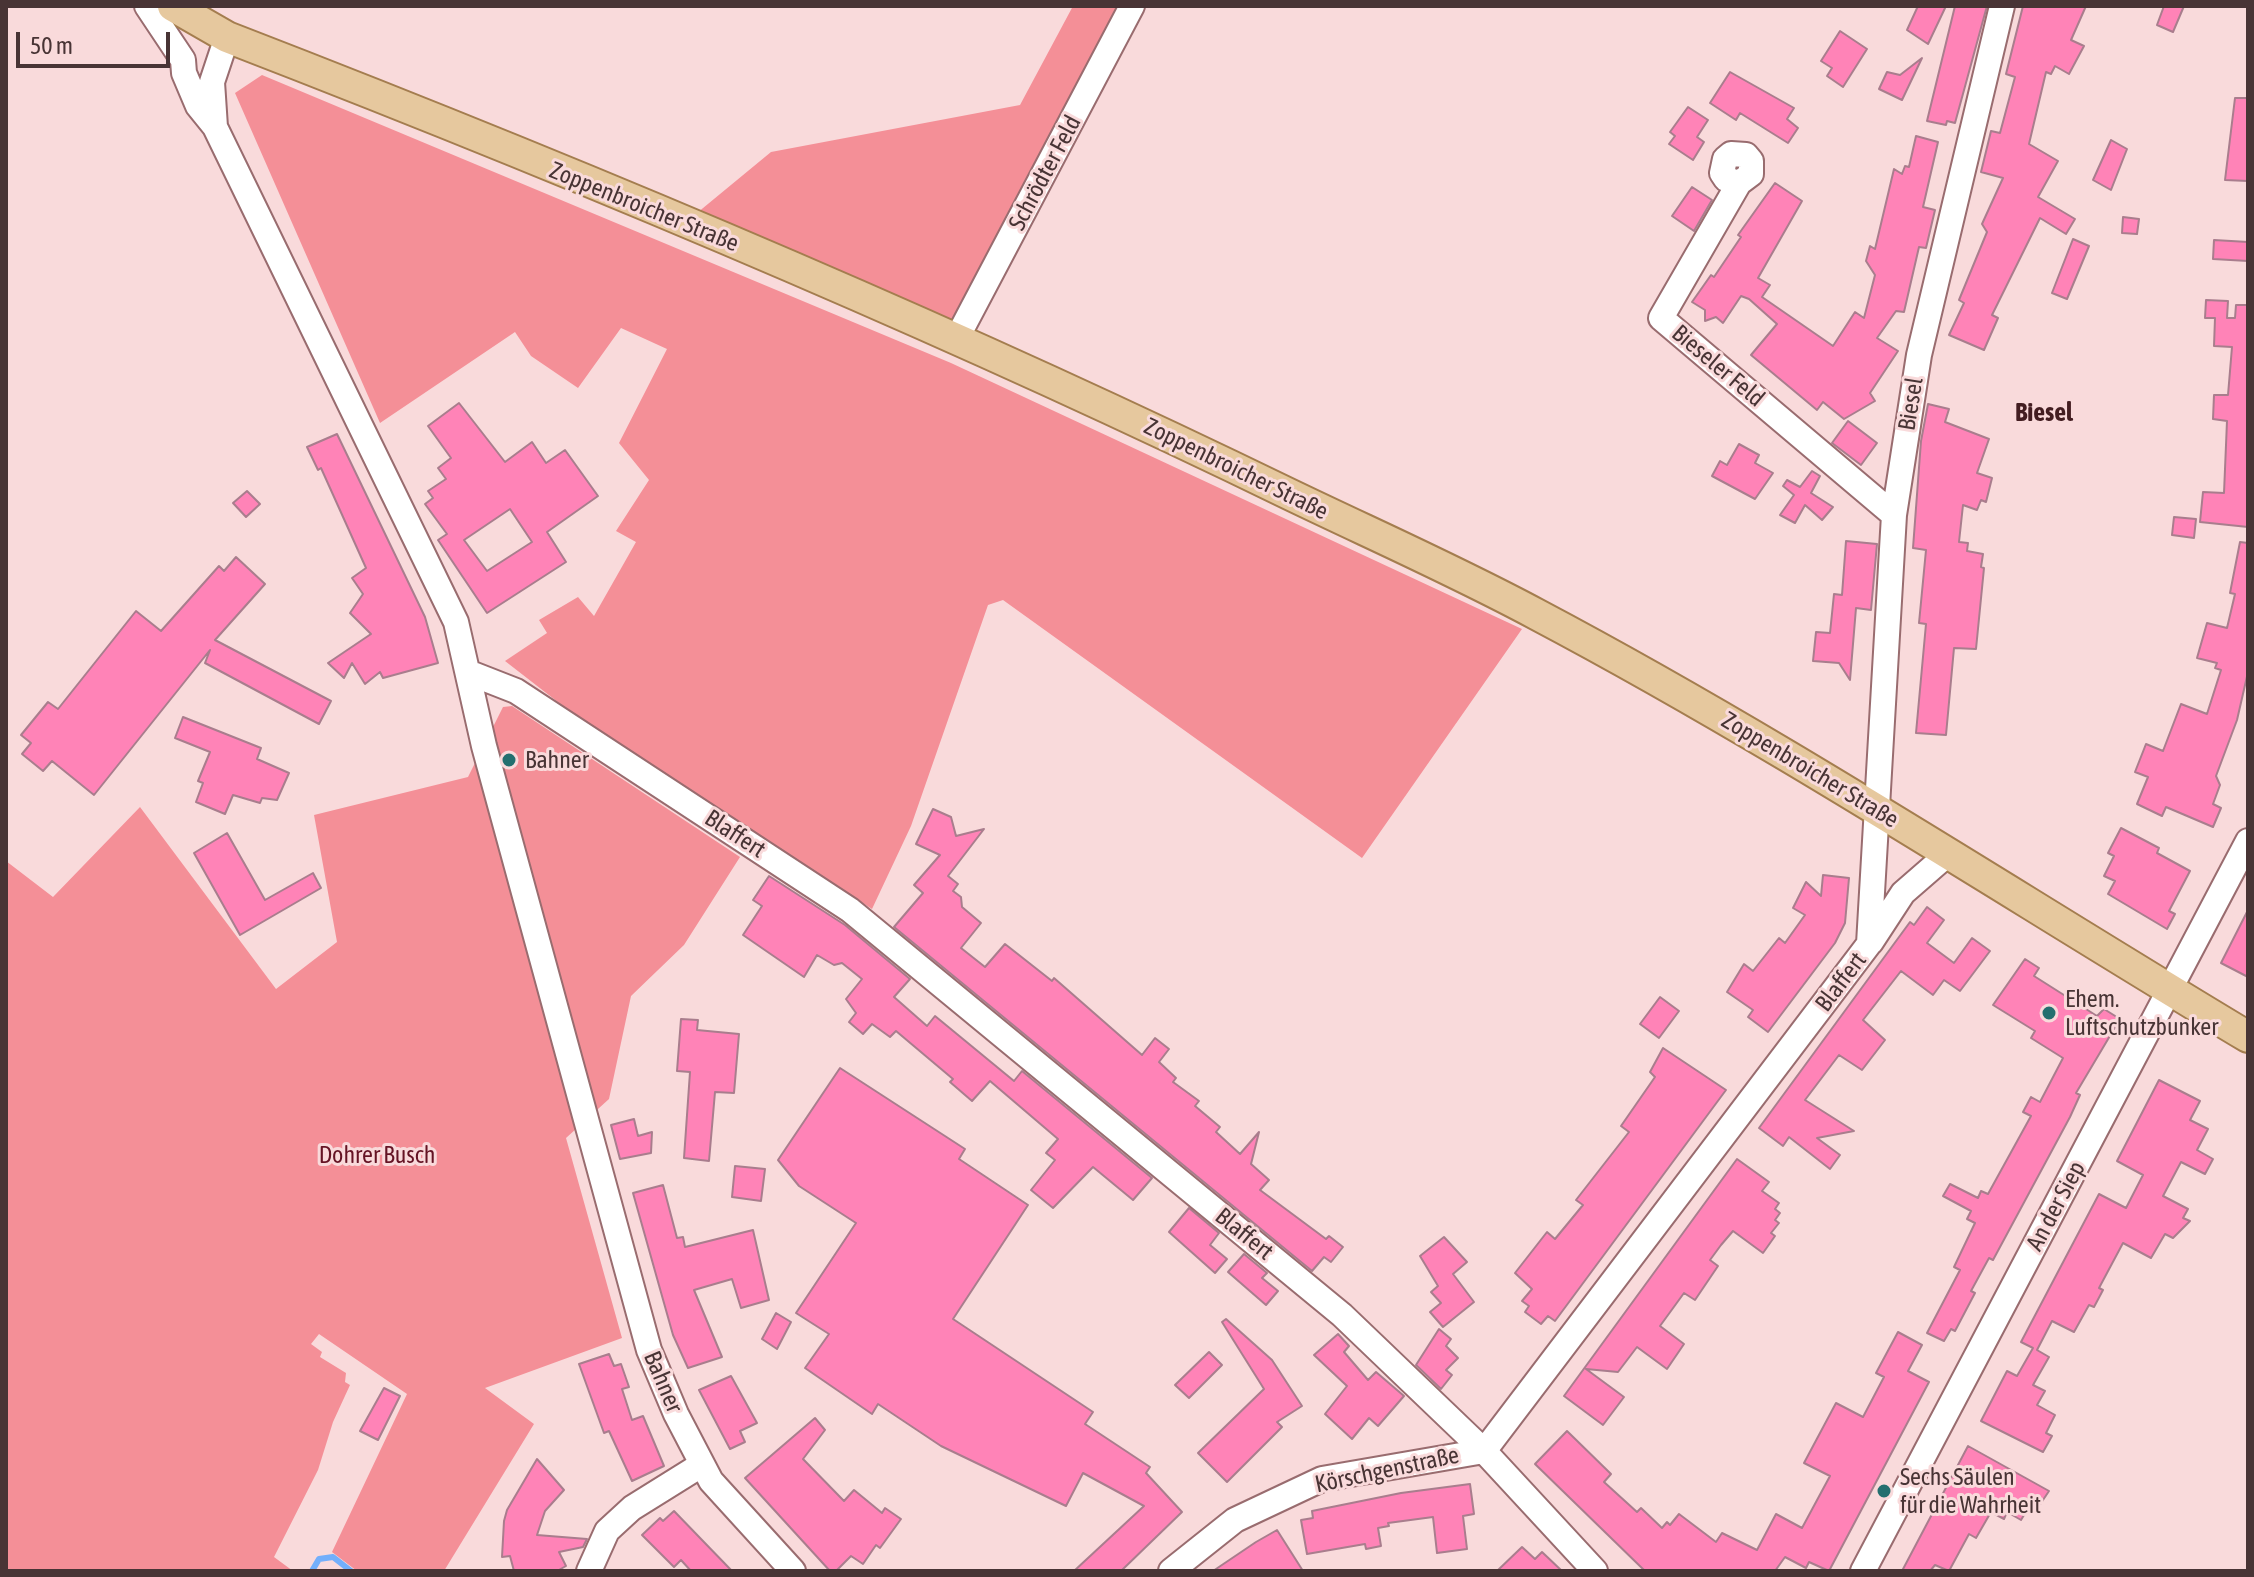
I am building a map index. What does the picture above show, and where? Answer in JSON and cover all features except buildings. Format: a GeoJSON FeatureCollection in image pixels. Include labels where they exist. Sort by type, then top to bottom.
{"type":"FeatureCollection","features":[{"type":"Feature","properties":{"kind":"main road","name":"Zoppenbroicher Straße"},"geometry":{"type":"LineString","coordinates":[[173,6],[214,31],[957,338],[1172,437],[1532,612],[1727,719],[2248,1037]]}},
{"type":"Feature","properties":{"kind":"street"},"geometry":{"type":"LineString","coordinates":[[147,6],[183,60]]}},
{"type":"Feature","properties":{"kind":"street","name":"Schrödter Feld"},"geometry":{"type":"LineString","coordinates":[[957,338],[1132,6]]}},
{"type":"Feature","properties":{"kind":"street","name":"Biesel"},"geometry":{"type":"LineString","coordinates":[[1875,810],[1894,515],[1919,355],[2002,6]]}},
{"type":"Feature","properties":{"kind":"street"},"geometry":{"type":"LineString","coordinates":[[214,31],[212,82],[215,127],[198,106],[184,73],[183,60],[189,40],[214,31]]}},
{"type":"Feature","properties":{"kind":"street","name":"Bahner"},"geometry":{"type":"LineString","coordinates":[[215,127],[456,622],[470,673],[484,746],[634,1306],[649,1350],[701,1465],[793,1571]]}},
{"type":"Feature","properties":{"kind":"street","name":"Bieseler Feld"},"geometry":{"type":"LineString","coordinates":[[1739,183],[1661,318],[1894,515]]}},
{"type":"Feature","properties":{"kind":"street","name":"Blaffert"},"geometry":{"type":"LineString","coordinates":[[470,673],[516,691],[850,910],[1342,1315],[1484,1451],[1869,944],[1903,893],[1949,853]]}},
{"type":"Feature","properties":{"kind":"street","name":"Blaffert"},"geometry":{"type":"LineString","coordinates":[[1869,944],[1875,810]]}},
{"type":"Feature","properties":{"kind":"street","name":"An der Siep"},"geometry":{"type":"LineString","coordinates":[[1863,1571],[2248,841]]}},
{"type":"Feature","properties":{"kind":"street"},"geometry":{"type":"LineString","coordinates":[[1484,1451],[1595,1571]]}},
{"type":"Feature","properties":{"kind":"street","name":"Körschgenstraße"},"geometry":{"type":"LineString","coordinates":[[1171,1571],[1235,1520],[1322,1479],[1484,1451]]}},
{"type":"Feature","properties":{"kind":"street"},"geometry":{"type":"LineString","coordinates":[[589,1571],[607,1531],[632,1508],[701,1465]]}},
{"type":"Feature","properties":{"kind":"green space"},"geometry":{"type":"Polygon","coordinates":[[[1073,6],[1123,6],[963,327],[697,213],[771,152],[1020,105],[1073,6]]]}},
{"type":"Feature","properties":{"kind":"green space"},"geometry":{"type":"Polygon","coordinates":[[[262,75],[951,363],[1522,629],[1362,858],[1003,600],[988,605],[911,826],[872,909],[572,713],[505,661],[547,633],[539,620],[578,597],[594,616],[636,542],[616,531],[649,480],[619,443],[667,349],[621,328],[578,388],[531,356],[515,332],[380,423],[235,93],[262,75]]]}},
{"type":"Feature","properties":{"kind":"green space","name":"Dohrer Busch"},"geometry":{"type":"Polygon","coordinates":[[[512,706],[740,857],[684,945],[631,996],[609,1099],[566,1138],[622,1338],[485,1388],[534,1424],[444,1571],[357,1571],[332,1552],[407,1394],[319,1334],[311,1344],[322,1352],[320,1357],[346,1373],[345,1382],[350,1385],[333,1422],[318,1470],[274,1557],[293,1571],[6,1571],[6,861],[53,897],[140,807],[276,989],[337,942],[314,815],[468,777],[503,707],[512,706]]]}},
{"type":"Feature","properties":{"kind":"waterway"},"geometry":{"type":"LineString","coordinates":[[312,1571],[319,1559],[333,1557],[351,1571]]}},
{"type":"Feature","properties":{"kind":"place","name":"Bahner"},"geometry":{"type":"Point","coordinates":[509,760]}},
{"type":"Feature","properties":{"kind":"place","name":"Ehem. Luftschutzbunker"},"geometry":{"type":"Point","coordinates":[2049,1013]}},
{"type":"Feature","properties":{"kind":"place","name":"Sechs Säulen für die Wahrheit"},"geometry":{"type":"Point","coordinates":[1884,1491]}},
{"type":"Feature","properties":{"kind":"district","name":"Biesel"},"geometry":{"type":"Point","coordinates":[2044,413]}}]}
